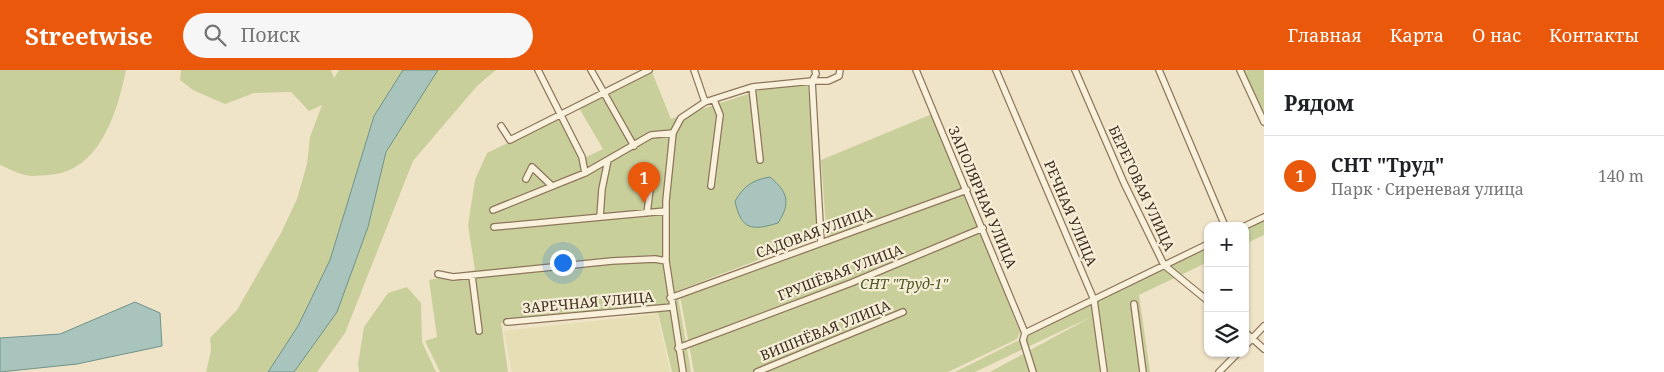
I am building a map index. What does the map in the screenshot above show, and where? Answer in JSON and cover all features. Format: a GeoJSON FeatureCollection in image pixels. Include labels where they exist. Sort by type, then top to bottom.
{"type":"FeatureCollection","features":[{"type":"Feature","properties":{"kind":"street"},"geometry":{"type":"LineString","coordinates":[[538,70],[582,158],[585,173]]}},
{"type":"Feature","properties":{"kind":"street"},"geometry":{"type":"LineString","coordinates":[[591,70],[602,93],[634,146]]}},
{"type":"Feature","properties":{"kind":"street"},"geometry":{"type":"LineString","coordinates":[[694,70],[704,102]]}},
{"type":"Feature","properties":{"kind":"street"},"geometry":{"type":"LineString","coordinates":[[815,70],[816,74],[812,80],[821,242]]}},
{"type":"Feature","properties":{"kind":"street"},"geometry":{"type":"LineString","coordinates":[[683,372],[670,298],[666,261],[666,211],[674,133],[680,118],[704,102],[752,87],[812,80],[828,81],[839,76],[840,70]]}},
{"type":"Feature","properties":{"kind":"street","name":"ЗАПОЛЯРНАЯ УЛИЦА"},"geometry":{"type":"LineString","coordinates":[[916,70],[1025,333],[1023,340],[1034,372]]}},
{"type":"Feature","properties":{"kind":"street","name":"РЕЧНАЯ УЛИЦА"},"geometry":{"type":"LineString","coordinates":[[996,70],[1094,300],[1104,372]]}},
{"type":"Feature","properties":{"kind":"street","name":"БЕРЕГОВАЯ УЛИЦА"},"geometry":{"type":"LineString","coordinates":[[1075,70],[1124,183],[1164,265],[1204,298]]}},
{"type":"Feature","properties":{"kind":"street"},"geometry":{"type":"LineString","coordinates":[[1159,70],[1223,222]]}},
{"type":"Feature","properties":{"kind":"street"},"geometry":{"type":"LineString","coordinates":[[1240,70],[1264,122]]}},
{"type":"Feature","properties":{"kind":"street"},"geometry":{"type":"LineString","coordinates":[[501,126],[510,140],[646,71]]}},
{"type":"Feature","properties":{"kind":"street"},"geometry":{"type":"LineString","coordinates":[[752,87],[760,160]]}},
{"type":"Feature","properties":{"kind":"street"},"geometry":{"type":"LineString","coordinates":[[711,186],[720,115],[714,100]]}},
{"type":"Feature","properties":{"kind":"street"},"geometry":{"type":"LineString","coordinates":[[493,210],[585,173],[651,135],[674,133]]}},
{"type":"Feature","properties":{"kind":"street"},"geometry":{"type":"LineString","coordinates":[[600,218],[602,189],[608,160]]}},
{"type":"Feature","properties":{"kind":"street"},"geometry":{"type":"LineString","coordinates":[[526,179],[532,167],[552,186]]}},
{"type":"Feature","properties":{"kind":"street"},"geometry":{"type":"LineString","coordinates":[[647,213],[651,182]]}},
{"type":"Feature","properties":{"kind":"street","name":"САДОВАЯ УЛИЦА"},"geometry":{"type":"LineString","coordinates":[[670,298],[967,190]]}},
{"type":"Feature","properties":{"kind":"street"},"geometry":{"type":"LineString","coordinates":[[494,227],[666,211]]}},
{"type":"Feature","properties":{"kind":"street"},"geometry":{"type":"LineString","coordinates":[[1249,224],[1264,216]]}},
{"type":"Feature","properties":{"kind":"street","name":"ГРУШЁВАЯ УЛИЦА"},"geometry":{"type":"LineString","coordinates":[[678,348],[851,283],[982,228]]}},
{"type":"Feature","properties":{"kind":"street"},"geometry":{"type":"LineString","coordinates":[[1025,333],[1204,246]]}},
{"type":"Feature","properties":{"kind":"street"},"geometry":{"type":"LineString","coordinates":[[438,274],[453,277],[472,276],[612,261],[655,259],[666,261]]}},
{"type":"Feature","properties":{"kind":"street"},"geometry":{"type":"LineString","coordinates":[[472,276],[478,331]]}},
{"type":"Feature","properties":{"kind":"street"},"geometry":{"type":"LineString","coordinates":[[1134,304],[1143,372]]}},
{"type":"Feature","properties":{"kind":"street","name":"ЗАРЕЧНАЯ УЛИЦА"},"geometry":{"type":"LineString","coordinates":[[506,322],[672,307]]}},
{"type":"Feature","properties":{"kind":"street","name":"ВИШНЁВАЯ УЛИЦА"},"geometry":{"type":"LineString","coordinates":[[757,372],[903,312]]}},
{"type":"Feature","properties":{"kind":"street"},"geometry":{"type":"LineString","coordinates":[[1249,342],[1264,326]]}},
{"type":"Feature","properties":{"kind":"street"},"geometry":{"type":"LineString","coordinates":[[1249,336],[1264,349]]}},
{"type":"Feature","properties":{"kind":"street"},"geometry":{"type":"LineString","coordinates":[[1219,372],[1234,357]]}},
{"type":"Feature","properties":{"kind":"shaded area"},"geometry":{"type":"Polygon","coordinates":[[[657,314],[670,372],[512,372],[504,331],[657,314]]]}},
{"type":"Feature","properties":{"kind":"green space"},"geometry":{"type":"Polygon","coordinates":[[[0,70],[126,70],[111,121],[103,138],[93,152],[81,163],[66,171],[48,175],[27,176],[0,165],[0,70]]]}},
{"type":"Feature","properties":{"kind":"green space"},"geometry":{"type":"Polygon","coordinates":[[[181,70],[331,70],[334,78],[339,70],[496,70],[477,86],[413,161],[345,333],[317,372],[206,372],[211,351],[210,338],[237,310],[281,233],[297,199],[307,164],[310,137],[322,105],[309,111],[291,92],[254,93],[225,104],[193,90],[180,80],[181,70]]]}},
{"type":"Feature","properties":{"kind":"green space"},"geometry":{"type":"Polygon","coordinates":[[[1241,70],[1264,70],[1264,120],[1241,70]]]}},
{"type":"Feature","properties":{"kind":"green space"},"geometry":{"type":"Polygon","coordinates":[[[652,72],[671,119],[766,88],[808,85],[818,237],[677,291],[691,372],[672,372],[658,313],[501,323],[508,372],[440,372],[425,341],[437,337],[429,280],[475,270],[468,225],[475,180],[487,153],[559,118],[582,159],[603,149],[579,108],[652,72]]]}},
{"type":"Feature","properties":{"kind":"green space","name":"СНТ \"Труд-1\""},"geometry":{"type":"Polygon","coordinates":[[[932,114],[1020,332],[1017,339],[948,372],[694,372],[680,296],[827,240],[821,160],[932,114]]]}},
{"type":"Feature","properties":{"kind":"green space"},"geometry":{"type":"Polygon","coordinates":[[[1264,217],[1264,235],[1249,242],[1249,225],[1264,217]]]}},
{"type":"Feature","properties":{"kind":"green space"},"geometry":{"type":"Polygon","coordinates":[[[1204,248],[1204,264],[1139,295],[1150,372],[990,372],[1091,317],[975,372],[955,372],[1204,248]]]}},
{"type":"Feature","properties":{"kind":"green space"},"geometry":{"type":"Polygon","coordinates":[[[407,287],[421,303],[422,342],[436,372],[359,372],[358,364],[364,327],[388,293],[407,287]]]}},
{"type":"Feature","properties":{"kind":"water"},"geometry":{"type":"Polygon","coordinates":[[[403,70],[438,70],[386,152],[368,227],[337,312],[294,372],[268,372],[298,326],[330,260],[374,116],[403,70]]]}},
{"type":"Feature","properties":{"kind":"water"},"geometry":{"type":"Polygon","coordinates":[[[770,177],[781,188],[786,198],[782,216],[778,223],[761,227],[749,226],[741,218],[735,201],[749,185],[770,177]]]}},
{"type":"Feature","properties":{"kind":"water"},"geometry":{"type":"Polygon","coordinates":[[[135,302],[160,313],[162,346],[77,364],[0,372],[0,338],[60,334],[135,302]]]}},
{"type":"Feature","properties":{"kind":"place","name":"СНТ \"Труд\""},"geometry":{"type":"Point","coordinates":[644,203]}}]}
